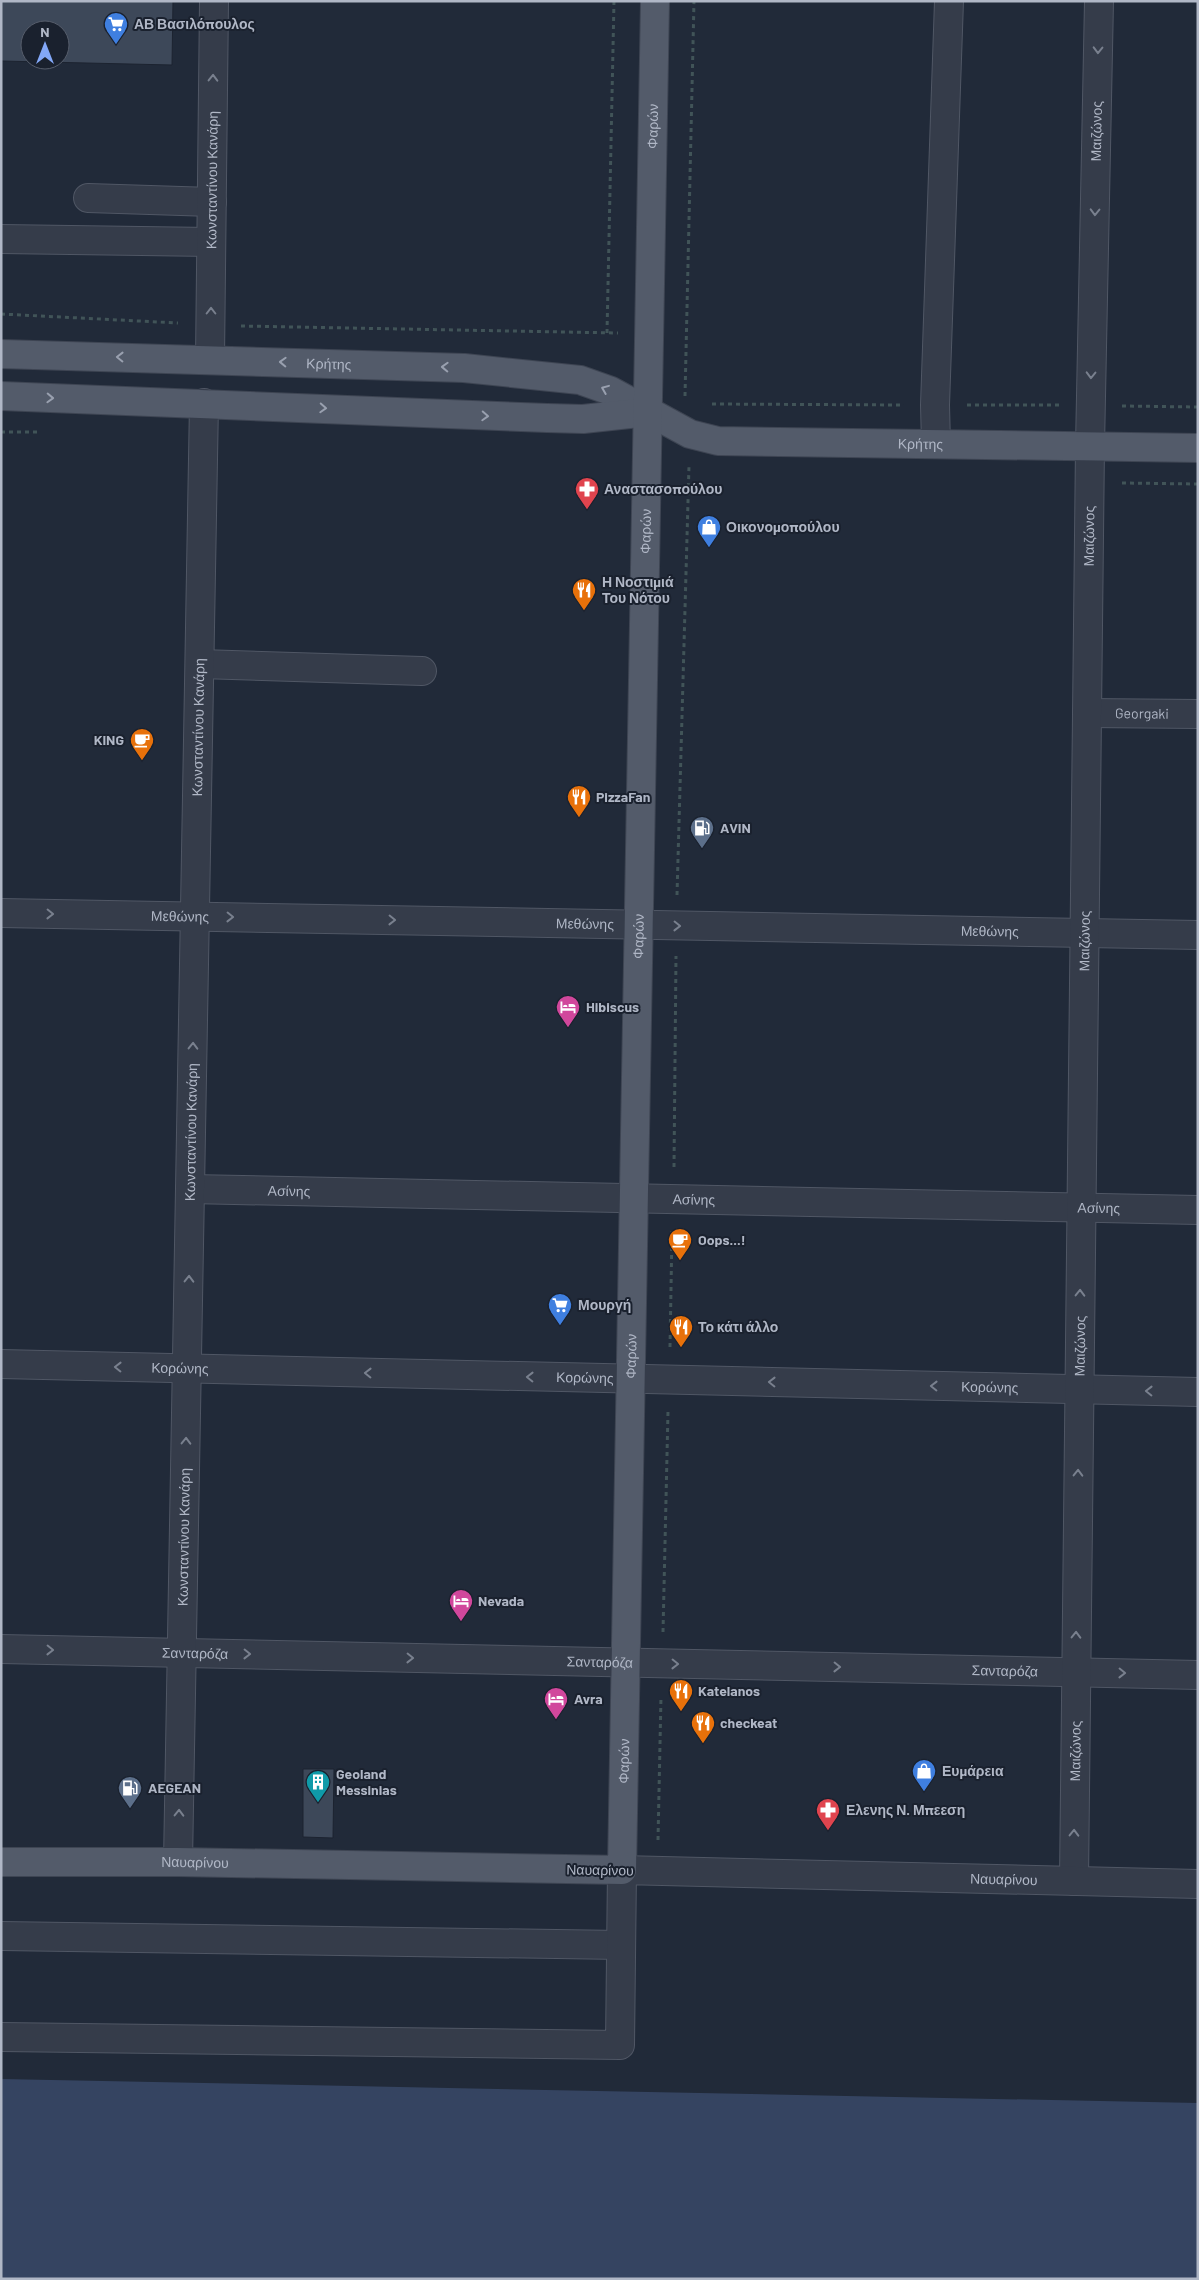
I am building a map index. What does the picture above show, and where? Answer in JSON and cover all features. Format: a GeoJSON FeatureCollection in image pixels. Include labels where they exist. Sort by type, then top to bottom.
{"type":"FeatureCollection","features":[{"type":"Feature","properties":{"kind":"main road","name":"Φαρών"},"geometry":{"type":"LineString","coordinates":[[622,1870],[655,1]]}},
{"type":"Feature","properties":{"kind":"main road","name":"Κρήτης"},"geometry":{"type":"LineString","coordinates":[[1,354],[464,368],[580,380],[611,391],[690,434],[718,441],[1198,448]]}},
{"type":"Feature","properties":{"kind":"main road"},"geometry":{"type":"LineString","coordinates":[[1,396],[583,419],[648,412]]}},
{"type":"Feature","properties":{"kind":"main road","name":"Ναυαρίνου"},"geometry":{"type":"LineString","coordinates":[[1,1862],[178,1862],[622,1870]]}},
{"type":"Feature","properties":{"kind":"street","name":"Κωνσταντίνου Κανάρη"},"geometry":{"type":"LineString","coordinates":[[210,359],[214,1]]}},
{"type":"Feature","properties":{"kind":"street"},"geometry":{"type":"LineString","coordinates":[[936,444],[935,405],[949,1]]}},
{"type":"Feature","properties":{"kind":"street","name":"Μαιζώνος"},"geometry":{"type":"LineString","coordinates":[[1074,1882],[1090,446],[1099,1]]}},
{"type":"Feature","properties":{"kind":"street"},"geometry":{"type":"LineString","coordinates":[[88,198],[212,202]]}},
{"type":"Feature","properties":{"kind":"street"},"geometry":{"type":"LineString","coordinates":[[1,238],[211,242]]}},
{"type":"Feature","properties":{"kind":"street","name":"Κωνσταντίνου Κανάρη"},"geometry":{"type":"LineString","coordinates":[[178,1862],[204,403]]}},
{"type":"Feature","properties":{"kind":"street"},"geometry":{"type":"LineString","coordinates":[[200,664],[422,671]]}},
{"type":"Feature","properties":{"kind":"street","name":"Georgaki"},"geometry":{"type":"LineString","coordinates":[[1087,713],[1198,714]]}},
{"type":"Feature","properties":{"kind":"street","name":"Μεθώνης"},"geometry":{"type":"LineString","coordinates":[[1,913],[1198,936]]}},
{"type":"Feature","properties":{"kind":"street","name":"Ασίνης"},"geometry":{"type":"LineString","coordinates":[[190,1189],[1198,1210]]}},
{"type":"Feature","properties":{"kind":"street","name":"Κορώνης"},"geometry":{"type":"LineString","coordinates":[[1,1364],[1198,1392]]}},
{"type":"Feature","properties":{"kind":"street","name":"Σανταρόζα"},"geometry":{"type":"LineString","coordinates":[[1,1649],[1198,1675]]}},
{"type":"Feature","properties":{"kind":"street"},"geometry":{"type":"LineString","coordinates":[[1,2037],[620,2045],[622,1870]]}},
{"type":"Feature","properties":{"kind":"street","name":"Ναυαρίνου"},"geometry":{"type":"LineString","coordinates":[[622,1870],[1198,1884]]}},
{"type":"Feature","properties":{"kind":"street"},"geometry":{"type":"LineString","coordinates":[[1,1936],[621,1945]]}},
{"type":"Feature","properties":{"kind":"path"},"geometry":{"type":"LineString","coordinates":[[235,325],[607,333],[614,1]]}},
{"type":"Feature","properties":{"kind":"path"},"geometry":{"type":"LineString","coordinates":[[686,333],[694,1]]}},
{"type":"Feature","properties":{"kind":"path"},"geometry":{"type":"LineString","coordinates":[[1,314],[187,324]]}},
{"type":"Feature","properties":{"kind":"path"},"geometry":{"type":"LineString","coordinates":[[658,1843],[673,1200],[676,926],[690,434]]}},
{"type":"Feature","properties":{"kind":"path"},"geometry":{"type":"LineString","coordinates":[[1115,489],[1122,482],[1198,484]]}},
{"type":"Feature","properties":{"kind":"water"},"geometry":{"type":"Polygon","coordinates":[[[1,2079],[1198,2103],[1198,2279],[1,2279],[1,2079]]]}},
{"type":"Feature","properties":{"kind":"building","name":"ΑΒ Βασιλόπουλος"},"geometry":{"type":"Polygon","coordinates":[[[1,1],[173,1],[172,65],[70,63],[70,20],[20,20],[20,61],[1,61],[1,1]]]}},
{"type":"Feature","properties":{"kind":"building","name":"Geoland Messinias"},"geometry":{"type":"Polygon","coordinates":[[[303,1769],[334,1769],[333,1838],[303,1837],[303,1769]]]}},
{"type":"Feature","properties":{"kind":"place","name":"ΑΒ Βασιλόπουλος"},"geometry":{"type":"Point","coordinates":[116,45]}},
{"type":"Feature","properties":{"kind":"place","name":"Αναστασοπούλου"},"geometry":{"type":"Point","coordinates":[587,510]}},
{"type":"Feature","properties":{"kind":"place","name":"Οικονομοπούλου"},"geometry":{"type":"Point","coordinates":[709,548]}},
{"type":"Feature","properties":{"kind":"place","name":"Η Νοστιμιά Του Νότου"},"geometry":{"type":"Point","coordinates":[584,611]}},
{"type":"Feature","properties":{"kind":"place","name":"KING"},"geometry":{"type":"Point","coordinates":[142,761]}},
{"type":"Feature","properties":{"kind":"place","name":"PizzaFan"},"geometry":{"type":"Point","coordinates":[579,818]}},
{"type":"Feature","properties":{"kind":"place","name":"AVIN"},"geometry":{"type":"Point","coordinates":[702,849]}},
{"type":"Feature","properties":{"kind":"place","name":"Hibiscus"},"geometry":{"type":"Point","coordinates":[568,1028]}},
{"type":"Feature","properties":{"kind":"place","name":"Oops...!"},"geometry":{"type":"Point","coordinates":[680,1261]}},
{"type":"Feature","properties":{"kind":"place","name":"Μουργή"},"geometry":{"type":"Point","coordinates":[560,1326]}},
{"type":"Feature","properties":{"kind":"place","name":"Το κάτι άλλο"},"geometry":{"type":"Point","coordinates":[681,1348]}},
{"type":"Feature","properties":{"kind":"place","name":"Nevada"},"geometry":{"type":"Point","coordinates":[461,1622]}},
{"type":"Feature","properties":{"kind":"place","name":"Katelanos"},"geometry":{"type":"Point","coordinates":[681,1712]}},
{"type":"Feature","properties":{"kind":"place","name":"Avra"},"geometry":{"type":"Point","coordinates":[556,1720]}},
{"type":"Feature","properties":{"kind":"place","name":"checkeat"},"geometry":{"type":"Point","coordinates":[703,1744]}},
{"type":"Feature","properties":{"kind":"place","name":"Ευμάρεια"},"geometry":{"type":"Point","coordinates":[924,1792]}},
{"type":"Feature","properties":{"kind":"place","name":"Geoland Messinias"},"geometry":{"type":"Point","coordinates":[318,1803]}},
{"type":"Feature","properties":{"kind":"place","name":"AEGEAN"},"geometry":{"type":"Point","coordinates":[130,1809]}},
{"type":"Feature","properties":{"kind":"place","name":"Ελενης Ν. Μπεεση"},"geometry":{"type":"Point","coordinates":[828,1831]}}]}
